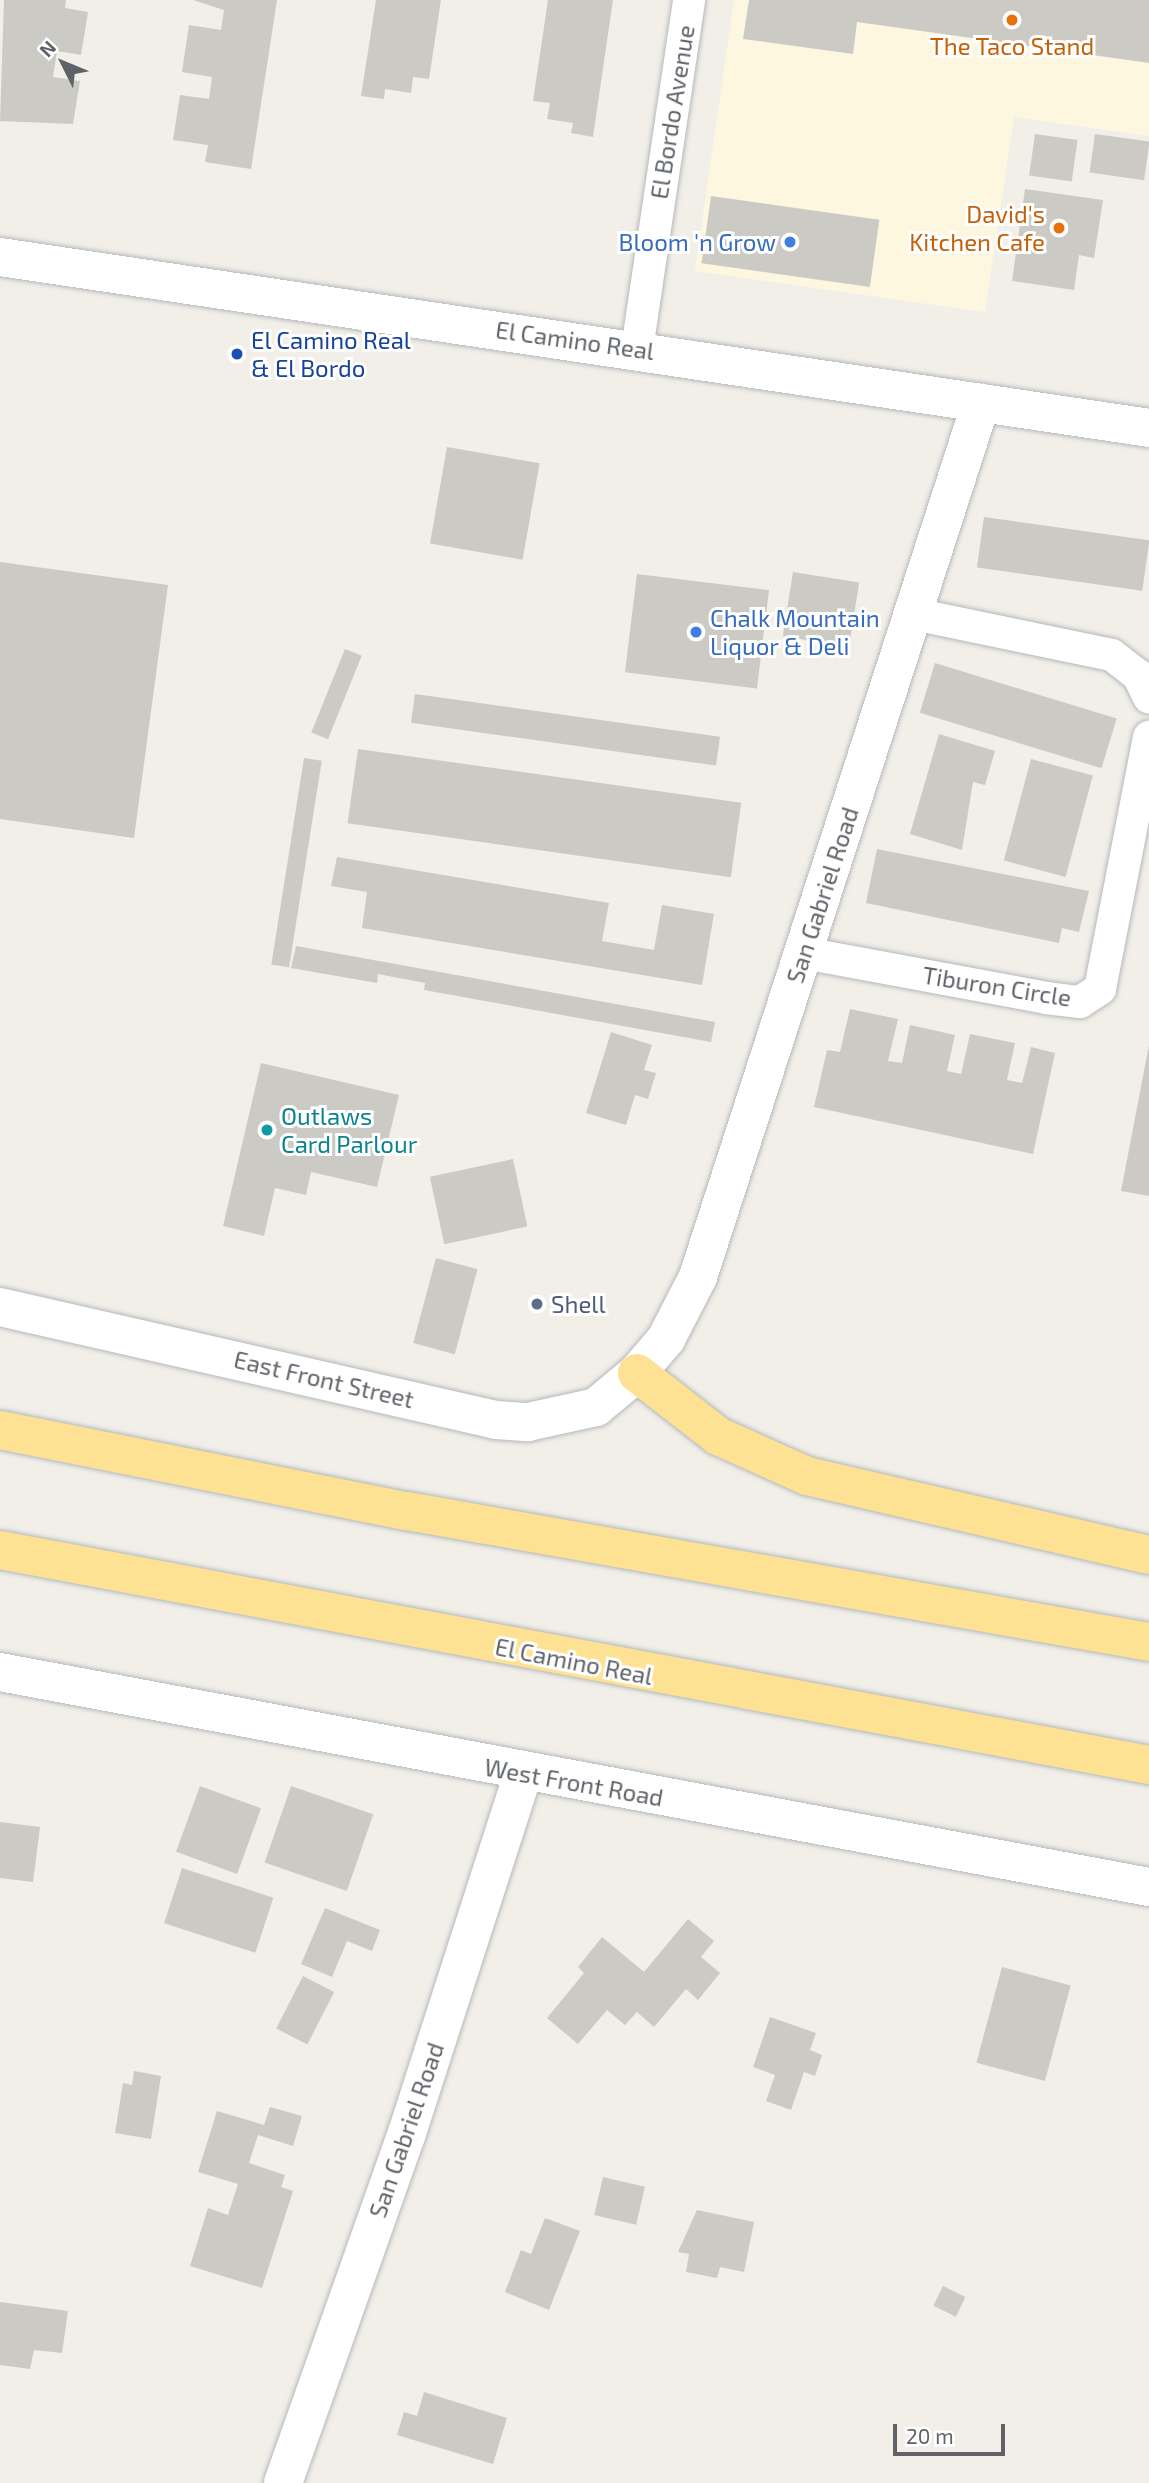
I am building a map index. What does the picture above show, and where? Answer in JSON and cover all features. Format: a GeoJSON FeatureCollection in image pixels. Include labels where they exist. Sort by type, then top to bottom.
{"type":"FeatureCollection","features":[{"type":"Feature","properties":{"kind":"highway"},"geometry":{"type":"LineString","coordinates":[[637,1373],[718,1436],[807,1476],[1149,1555]]}},
{"type":"Feature","properties":{"kind":"highway"},"geometry":{"type":"LineString","coordinates":[[0,1430],[420,1514],[1149,1642]]}},
{"type":"Feature","properties":{"kind":"highway","name":"El Camino Real"},"geometry":{"type":"LineString","coordinates":[[0,1550],[1149,1765]]}},
{"type":"Feature","properties":{"kind":"street","name":"El Bordo Avenue"},"geometry":{"type":"LineString","coordinates":[[637,349],[689,0]]}},
{"type":"Feature","properties":{"kind":"street","name":"El Camino Real"},"geometry":{"type":"LineString","coordinates":[[0,257],[637,349],[1149,428]]}},
{"type":"Feature","properties":{"kind":"street","name":"San Gabriel Road"},"geometry":{"type":"LineString","coordinates":[[637,1373],[666,1339],[698,1277],[981,404]]}},
{"type":"Feature","properties":{"kind":"street"},"geometry":{"type":"LineString","coordinates":[[914,614],[1112,655],[1138,675],[1149,698]]}},
{"type":"Feature","properties":{"kind":"street","name":"Tiburon Circle"},"geometry":{"type":"LineString","coordinates":[[804,953],[1080,1002],[1100,989],[1149,737]]}},
{"type":"Feature","properties":{"kind":"street","name":"East Front Street"},"geometry":{"type":"LineString","coordinates":[[0,1307],[496,1420],[528,1422],[596,1407],[637,1373]]}},
{"type":"Feature","properties":{"kind":"street","name":"West Front Road"},"geometry":{"type":"LineString","coordinates":[[0,1672],[523,1774],[1149,1887]]}},
{"type":"Feature","properties":{"kind":"street","name":"San Gabriel Road"},"geometry":{"type":"LineString","coordinates":[[283,2483],[406,2136],[523,1774]]}},
{"type":"Feature","properties":{"kind":"shaded area"},"geometry":{"type":"Polygon","coordinates":[[[734,0],[1149,0],[1149,136],[1014,117],[985,312],[695,271],[734,0]]]}},
{"type":"Feature","properties":{"kind":"building"},"geometry":{"type":"Polygon","coordinates":[[[4,0],[66,0],[65,8],[88,12],[81,55],[57,51],[53,77],[80,81],[73,124],[0,121],[4,0]]]}},
{"type":"Feature","properties":{"kind":"building"},"geometry":{"type":"Polygon","coordinates":[[[193,0],[277,0],[251,169],[205,162],[208,145],[173,140],[180,95],[209,99],[212,77],[182,72],[189,25],[221,30],[224,10],[193,0]]]}},
{"type":"Feature","properties":{"kind":"building"},"geometry":{"type":"Polygon","coordinates":[[[376,0],[441,0],[429,79],[413,77],[411,93],[385,89],[384,99],[361,96],[376,0]]]}},
{"type":"Feature","properties":{"kind":"building"},"geometry":{"type":"Polygon","coordinates":[[[548,0],[613,0],[593,137],[571,133],[573,123],[547,119],[550,103],[533,101],[548,0]]]}},
{"type":"Feature","properties":{"kind":"building"},"geometry":{"type":"Polygon","coordinates":[[[749,0],[1149,0],[1149,63],[857,22],[853,54],[743,39],[749,0]]]}},
{"type":"Feature","properties":{"kind":"building"},"geometry":{"type":"Polygon","coordinates":[[[1035,134],[1078,140],[1072,182],[1029,176],[1035,134]]]}},
{"type":"Feature","properties":{"kind":"building"},"geometry":{"type":"Polygon","coordinates":[[[1095,134],[1149,142],[1144,180],[1090,173],[1095,134]]]}},
{"type":"Feature","properties":{"kind":"building","name":"David's Kitchen Cafe"},"geometry":{"type":"Polygon","coordinates":[[[1025,189],[1103,200],[1094,258],[1079,255],[1074,290],[1012,281],[1025,189]]]}},
{"type":"Feature","properties":{"kind":"building","name":"Bloom 'n Grow"},"geometry":{"type":"Polygon","coordinates":[[[711,196],[879,220],[870,287],[702,263],[711,196]]]}},
{"type":"Feature","properties":{"kind":"building"},"geometry":{"type":"Polygon","coordinates":[[[447,447],[540,463],[523,560],[430,544],[447,447]]]}},
{"type":"Feature","properties":{"kind":"building"},"geometry":{"type":"Polygon","coordinates":[[[984,517],[1149,540],[1142,591],[977,568],[984,517]]]}},
{"type":"Feature","properties":{"kind":"building"},"geometry":{"type":"Polygon","coordinates":[[[0,562],[168,585],[134,838],[0,819],[0,562]]]}},
{"type":"Feature","properties":{"kind":"building"},"geometry":{"type":"Polygon","coordinates":[[[793,572],[859,582],[849,647],[783,636],[793,572]]]}},
{"type":"Feature","properties":{"kind":"building","name":"Chalk Mountain Liquor & Deli"},"geometry":{"type":"Polygon","coordinates":[[[637,574],[769,590],[757,688],[625,672],[637,574]]]}},
{"type":"Feature","properties":{"kind":"building"},"geometry":{"type":"Polygon","coordinates":[[[345,649],[362,656],[328,739],[311,732],[345,649]]]}},
{"type":"Feature","properties":{"kind":"building"},"geometry":{"type":"Polygon","coordinates":[[[935,663],[1117,719],[1101,768],[920,713],[935,663]]]}},
{"type":"Feature","properties":{"kind":"building"},"geometry":{"type":"Polygon","coordinates":[[[415,694],[720,737],[716,766],[411,723],[415,694]]]}},
{"type":"Feature","properties":{"kind":"building"},"geometry":{"type":"Polygon","coordinates":[[[939,734],[995,751],[985,785],[973,782],[962,850],[910,834],[939,734]]]}},
{"type":"Feature","properties":{"kind":"building"},"geometry":{"type":"Polygon","coordinates":[[[358,749],[741,803],[731,877],[348,823],[358,749]]]}},
{"type":"Feature","properties":{"kind":"building"},"geometry":{"type":"Polygon","coordinates":[[[304,758],[322,761],[289,967],[271,964],[304,758]]]}},
{"type":"Feature","properties":{"kind":"building"},"geometry":{"type":"Polygon","coordinates":[[[1031,759],[1093,776],[1066,877],[1004,860],[1031,759]]]}},
{"type":"Feature","properties":{"kind":"building"},"geometry":{"type":"Polygon","coordinates":[[[877,849],[1089,891],[1079,932],[1062,928],[1059,943],[866,903],[877,849]]]}},
{"type":"Feature","properties":{"kind":"building"},"geometry":{"type":"Polygon","coordinates":[[[337,857],[609,903],[602,941],[654,950],[662,905],[714,914],[702,985],[362,928],[367,892],[331,886],[337,857]]]}},
{"type":"Feature","properties":{"kind":"building"},"geometry":{"type":"Polygon","coordinates":[[[296,946],[715,1022],[711,1042],[424,990],[425,983],[378,974],[377,983],[291,968],[296,946]]]}},
{"type":"Feature","properties":{"kind":"building"},"geometry":{"type":"Polygon","coordinates":[[[850,1009],[898,1019],[888,1061],[902,1063],[910,1025],[955,1035],[947,1071],[961,1074],[970,1034],[1015,1043],[1007,1080],[1022,1083],[1031,1047],[1055,1053],[1033,1154],[814,1107],[827,1050],[840,1052],[850,1009]]]}},
{"type":"Feature","properties":{"kind":"building"},"geometry":{"type":"Polygon","coordinates":[[[611,1032],[652,1045],[644,1070],[656,1073],[648,1099],[635,1095],[626,1125],[586,1113],[611,1032]]]}},
{"type":"Feature","properties":{"kind":"building"},"geometry":{"type":"Polygon","coordinates":[[[1149,1045],[1149,1196],[1121,1191],[1149,1045]]]}},
{"type":"Feature","properties":{"kind":"building"},"geometry":{"type":"Polygon","coordinates":[[[261,1063],[399,1095],[377,1187],[311,1172],[306,1195],[275,1188],[264,1236],[223,1226],[261,1063]]]}},
{"type":"Feature","properties":{"kind":"building"},"geometry":{"type":"Polygon","coordinates":[[[513,1159],[527,1226],[444,1244],[430,1177],[513,1159]]]}},
{"type":"Feature","properties":{"kind":"building"},"geometry":{"type":"Polygon","coordinates":[[[436,1258],[478,1269],[455,1354],[413,1343],[436,1258]]]}},
{"type":"Feature","properties":{"kind":"building"},"geometry":{"type":"Polygon","coordinates":[[[200,1786],[261,1808],[237,1874],[176,1852],[200,1786]]]}},
{"type":"Feature","properties":{"kind":"building"},"geometry":{"type":"Polygon","coordinates":[[[291,1786],[373,1814],[347,1891],[265,1863],[291,1786]]]}},
{"type":"Feature","properties":{"kind":"building"},"geometry":{"type":"Polygon","coordinates":[[[0,1822],[40,1827],[33,1882],[0,1878],[0,1822]]]}},
{"type":"Feature","properties":{"kind":"building"},"geometry":{"type":"Polygon","coordinates":[[[182,1868],[273,1898],[255,1953],[164,1923],[182,1868]]]}},
{"type":"Feature","properties":{"kind":"building"},"geometry":{"type":"Polygon","coordinates":[[[325,1908],[380,1930],[372,1951],[347,1941],[332,1977],[301,1964],[325,1908]]]}},
{"type":"Feature","properties":{"kind":"building"},"geometry":{"type":"Polygon","coordinates":[[[688,1919],[714,1941],[701,1957],[720,1973],[698,2000],[686,1989],[654,2027],[637,2012],[625,2025],[607,2010],[578,2044],[547,2018],[584,1973],[578,1967],[602,1937],[644,1972],[688,1919]]]}},
{"type":"Feature","properties":{"kind":"building"},"geometry":{"type":"Polygon","coordinates":[[[1002,1967],[1071,1985],[1045,2081],[976,2063],[1002,1967]]]}},
{"type":"Feature","properties":{"kind":"building"},"geometry":{"type":"Polygon","coordinates":[[[303,1976],[334,1992],[307,2044],[276,2029],[303,1976]]]}},
{"type":"Feature","properties":{"kind":"building"},"geometry":{"type":"Polygon","coordinates":[[[770,2017],[816,2033],[810,2050],[822,2055],[815,2076],[804,2072],[791,2110],[766,2101],[775,2075],[753,2067],[770,2017]]]}},
{"type":"Feature","properties":{"kind":"building"},"geometry":{"type":"Polygon","coordinates":[[[134,2071],[161,2076],[151,2139],[115,2133],[123,2083],[132,2085],[134,2071]]]}},
{"type":"Feature","properties":{"kind":"building"},"geometry":{"type":"Polygon","coordinates":[[[270,2107],[302,2116],[293,2146],[258,2135],[249,2163],[285,2175],[281,2187],[293,2191],[262,2288],[190,2266],[208,2208],[228,2215],[238,2184],[198,2172],[217,2111],[264,2125],[270,2107]]]}},
{"type":"Feature","properties":{"kind":"building"},"geometry":{"type":"Polygon","coordinates":[[[603,2177],[645,2187],[636,2225],[594,2215],[603,2177]]]}},
{"type":"Feature","properties":{"kind":"building"},"geometry":{"type":"Polygon","coordinates":[[[697,2210],[754,2222],[744,2272],[720,2267],[717,2278],[686,2272],[689,2254],[678,2252],[697,2210]]]}},
{"type":"Feature","properties":{"kind":"building"},"geometry":{"type":"Polygon","coordinates":[[[545,2218],[580,2231],[549,2310],[505,2292],[521,2250],[531,2254],[545,2218]]]}},
{"type":"Feature","properties":{"kind":"building"},"geometry":{"type":"Polygon","coordinates":[[[943,2286],[965,2297],[956,2317],[933,2306],[943,2286]]]}},
{"type":"Feature","properties":{"kind":"building"},"geometry":{"type":"Polygon","coordinates":[[[0,2302],[68,2311],[62,2353],[34,2350],[30,2369],[0,2365],[0,2302]]]}},
{"type":"Feature","properties":{"kind":"building"},"geometry":{"type":"Polygon","coordinates":[[[424,2392],[507,2418],[493,2464],[397,2435],[404,2412],[417,2416],[424,2392]]]}},
{"type":"Feature","properties":{"kind":"place","name":"The Taco Stand"},"geometry":{"type":"Point","coordinates":[1012,20]}},
{"type":"Feature","properties":{"kind":"place","name":"David's Kitchen Cafe"},"geometry":{"type":"Point","coordinates":[1059,228]}},
{"type":"Feature","properties":{"kind":"place","name":"Bloom 'n Grow"},"geometry":{"type":"Point","coordinates":[790,242]}},
{"type":"Feature","properties":{"kind":"place","name":"El Camino Real & El Bordo"},"geometry":{"type":"Point","coordinates":[237,354]}},
{"type":"Feature","properties":{"kind":"place","name":"Chalk Mountain Liquor & Deli"},"geometry":{"type":"Point","coordinates":[696,632]}},
{"type":"Feature","properties":{"kind":"place","name":"Outlaws Card Parlour"},"geometry":{"type":"Point","coordinates":[267,1130]}},
{"type":"Feature","properties":{"kind":"place","name":"Shell"},"geometry":{"type":"Point","coordinates":[537,1304]}}]}
